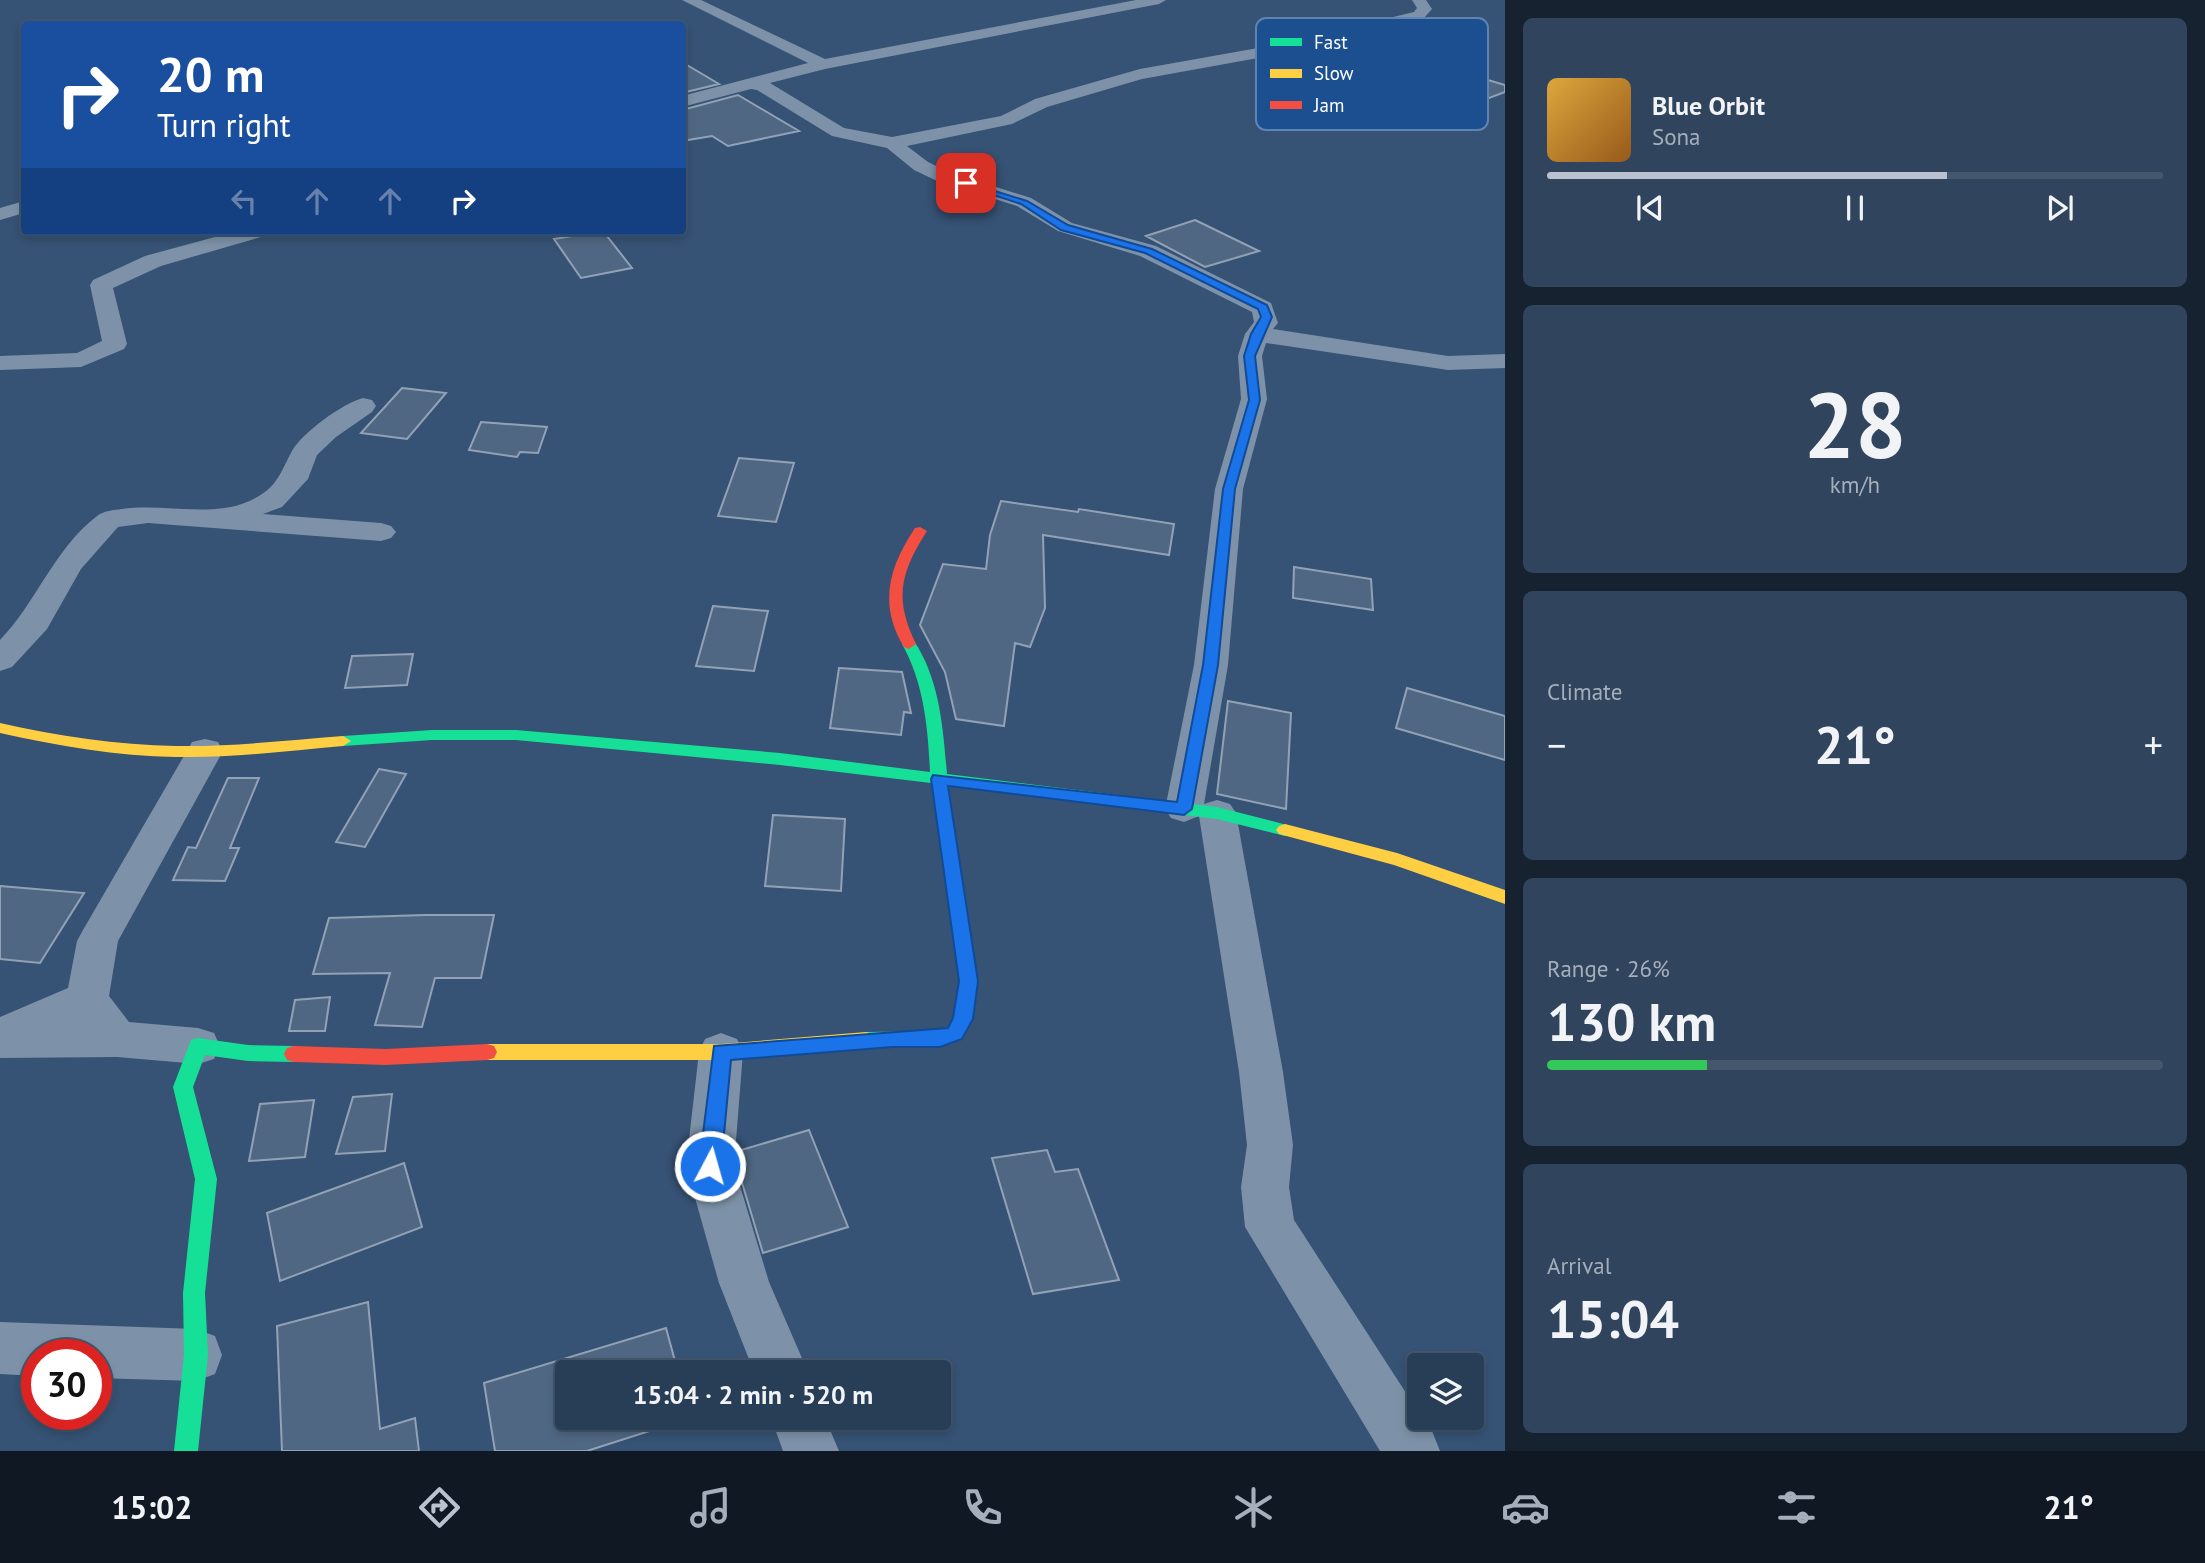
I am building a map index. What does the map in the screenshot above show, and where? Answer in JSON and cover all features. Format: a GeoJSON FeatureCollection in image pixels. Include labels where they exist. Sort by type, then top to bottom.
{"type":"FeatureCollection","features":[{"type":"Feature","properties":{"kind":"street"},"geometry":{"type":"LineString","coordinates":[[689,0],[823,64]]}},
{"type":"Feature","properties":{"kind":"street"},"geometry":{"type":"LineString","coordinates":[[686,101],[823,64],[1159,0]]}},
{"type":"Feature","properties":{"kind":"street"},"geometry":{"type":"LineString","coordinates":[[1408,18],[1419,15],[1425,9],[1419,0]]}},
{"type":"Feature","properties":{"kind":"street"},"geometry":{"type":"LineString","coordinates":[[751,83],[778,91],[838,132],[852,137],[892,143],[1006,120],[1041,103],[1140,74],[1256,53]]}},
{"type":"Feature","properties":{"kind":"street"},"geometry":{"type":"LineString","coordinates":[[892,143],[921,166],[942,176],[1024,202],[1074,231],[1148,251],[1263,308],[1266,323],[1256,334],[1250,356],[1254,400],[1229,489],[1211,665],[1200,811],[1263,1084],[1270,1145],[1265,1187],[1270,1227],[1412,1451]]}},
{"type":"Feature","properties":{"kind":"street"},"geometry":{"type":"LineString","coordinates":[[0,214],[21,208]]}},
{"type":"Feature","properties":{"kind":"street"},"geometry":{"type":"LineString","coordinates":[[0,363],[81,360],[116,344],[101,285],[153,261],[247,235]]}},
{"type":"Feature","properties":{"kind":"street"},"geometry":{"type":"LineString","coordinates":[[1256,334],[1448,363],[1505,361]]}},
{"type":"Feature","properties":{"kind":"street"},"geometry":{"type":"LineString","coordinates":[[225,518],[271,500],[294,479],[305,452],[327,431],[363,406]]}},
{"type":"Feature","properties":{"kind":"street"},"geometry":{"type":"LineString","coordinates":[[0,660],[36,622],[44,602],[69,564],[109,520],[148,514],[381,532]]}},
{"type":"Feature","properties":{"kind":"street"},"geometry":{"type":"LineString","coordinates":[[0,1038],[117,1039],[248,1053],[386,1057],[444,1052],[721,1052],[892,1038],[940,1039],[955,1033],[963,1019],[969,981],[939,779],[935,721],[919,661],[899,626],[894,606],[895,580],[903,556],[920,531]]}},
{"type":"Feature","properties":{"kind":"street"},"geometry":{"type":"LineString","coordinates":[[0,728],[61,742],[155,751],[205,751],[432,735],[516,735],[780,759],[1200,811],[1397,859],[1505,897]]}},
{"type":"Feature","properties":{"kind":"street"},"geometry":{"type":"LineString","coordinates":[[117,1039],[87,999],[98,941],[205,751]]}},
{"type":"Feature","properties":{"kind":"street"},"geometry":{"type":"LineString","coordinates":[[0,1038],[87,999]]}},
{"type":"Feature","properties":{"kind":"street"},"geometry":{"type":"LineString","coordinates":[[187,1451],[196,1355],[194,1293],[206,1179],[183,1087],[198,1046]]}},
{"type":"Feature","properties":{"kind":"street"},"geometry":{"type":"LineString","coordinates":[[721,1052],[710,1166],[744,1283],[775,1360]]}},
{"type":"Feature","properties":{"kind":"street"},"geometry":{"type":"LineString","coordinates":[[0,1348],[196,1355]]}},
{"type":"Feature","properties":{"kind":"street"},"geometry":{"type":"LineString","coordinates":[[803,1430],[811,1451]]}},
{"type":"Feature","properties":{"kind":"building"},"geometry":{"type":"Polygon","coordinates":[[[686,64],[719,84],[686,92],[686,64]]]}},
{"type":"Feature","properties":{"kind":"building"},"geometry":{"type":"Polygon","coordinates":[[[1488,80],[1505,85],[1505,92],[1488,98],[1488,80]]]}},
{"type":"Feature","properties":{"kind":"building"},"geometry":{"type":"Polygon","coordinates":[[[738,95],[799,131],[728,146],[712,136],[686,140],[686,109],[738,95]]]}},
{"type":"Feature","properties":{"kind":"building"},"geometry":{"type":"Polygon","coordinates":[[[1195,220],[1259,251],[1205,267],[1146,236],[1195,220]]]}},
{"type":"Feature","properties":{"kind":"building"},"geometry":{"type":"Polygon","coordinates":[[[578,235],[606,235],[632,268],[581,278],[554,239],[578,235]]]}},
{"type":"Feature","properties":{"kind":"building"},"geometry":{"type":"Polygon","coordinates":[[[402,388],[446,393],[407,439],[361,433],[402,388]]]}},
{"type":"Feature","properties":{"kind":"building"},"geometry":{"type":"Polygon","coordinates":[[[481,422],[547,427],[538,453],[520,452],[517,457],[469,450],[481,422]]]}},
{"type":"Feature","properties":{"kind":"building"},"geometry":{"type":"Polygon","coordinates":[[[739,458],[794,463],[776,522],[718,516],[739,458]]]}},
{"type":"Feature","properties":{"kind":"building"},"geometry":{"type":"Polygon","coordinates":[[[1001,501],[1078,512],[1079,509],[1174,524],[1169,555],[1043,535],[1045,608],[1030,647],[1015,643],[1004,726],[956,719],[945,672],[920,625],[943,564],[986,569],[990,535],[1001,501]]]}},
{"type":"Feature","properties":{"kind":"building"},"geometry":{"type":"Polygon","coordinates":[[[1294,567],[1371,579],[1373,610],[1293,598],[1294,567]]]}},
{"type":"Feature","properties":{"kind":"building"},"geometry":{"type":"Polygon","coordinates":[[[713,606],[768,611],[754,671],[696,666],[713,606]]]}},
{"type":"Feature","properties":{"kind":"building"},"geometry":{"type":"Polygon","coordinates":[[[413,654],[407,685],[345,688],[352,656],[413,654]]]}},
{"type":"Feature","properties":{"kind":"building"},"geometry":{"type":"Polygon","coordinates":[[[839,668],[902,672],[911,713],[904,712],[901,735],[830,728],[839,668]]]}},
{"type":"Feature","properties":{"kind":"building"},"geometry":{"type":"Polygon","coordinates":[[[1407,688],[1505,716],[1505,760],[1396,728],[1407,688]]]}},
{"type":"Feature","properties":{"kind":"building"},"geometry":{"type":"Polygon","coordinates":[[[1228,701],[1291,713],[1286,809],[1217,794],[1228,701]]]}},
{"type":"Feature","properties":{"kind":"building"},"geometry":{"type":"Polygon","coordinates":[[[379,769],[406,774],[365,847],[336,842],[379,769]]]}},
{"type":"Feature","properties":{"kind":"building"},"geometry":{"type":"Polygon","coordinates":[[[228,778],[259,778],[230,848],[239,848],[225,881],[173,880],[188,847],[196,848],[228,778]]]}},
{"type":"Feature","properties":{"kind":"building"},"geometry":{"type":"Polygon","coordinates":[[[773,815],[845,819],[841,891],[765,886],[773,815]]]}},
{"type":"Feature","properties":{"kind":"building"},"geometry":{"type":"Polygon","coordinates":[[[0,886],[84,893],[40,963],[0,959],[0,886]]]}},
{"type":"Feature","properties":{"kind":"building"},"geometry":{"type":"Polygon","coordinates":[[[494,915],[481,978],[435,978],[422,1027],[375,1025],[390,973],[313,974],[329,918],[494,915]]]}},
{"type":"Feature","properties":{"kind":"building"},"geometry":{"type":"Polygon","coordinates":[[[330,997],[325,1031],[289,1031],[295,1000],[330,997]]]}},
{"type":"Feature","properties":{"kind":"building"},"geometry":{"type":"Polygon","coordinates":[[[392,1094],[385,1151],[336,1154],[353,1097],[392,1094]]]}},
{"type":"Feature","properties":{"kind":"building"},"geometry":{"type":"Polygon","coordinates":[[[314,1100],[305,1157],[249,1161],[260,1104],[314,1100]]]}},
{"type":"Feature","properties":{"kind":"building"},"geometry":{"type":"Polygon","coordinates":[[[809,1130],[848,1227],[763,1253],[737,1166],[738,1151],[809,1130]]]}},
{"type":"Feature","properties":{"kind":"building"},"geometry":{"type":"Polygon","coordinates":[[[1047,1150],[1055,1172],[1078,1169],[1119,1280],[1033,1294],[992,1158],[1047,1150]]]}},
{"type":"Feature","properties":{"kind":"building"},"geometry":{"type":"Polygon","coordinates":[[[404,1163],[422,1227],[280,1281],[267,1213],[404,1163]]]}},
{"type":"Feature","properties":{"kind":"building"},"geometry":{"type":"Polygon","coordinates":[[[368,1302],[380,1429],[415,1418],[419,1451],[282,1451],[277,1326],[368,1302]]]}},
{"type":"Feature","properties":{"kind":"building"},"geometry":{"type":"Polygon","coordinates":[[[666,1328],[675,1360],[560,1360],[666,1328]]]}},
{"type":"Feature","properties":{"kind":"building"},"geometry":{"type":"Polygon","coordinates":[[[555,1362],[555,1430],[653,1430],[587,1451],[495,1451],[484,1383],[555,1362]]]}},
{"type":"Feature","properties":{"kind":"traffic: fast"},"geometry":{"type":"LineString","coordinates":[[866,1040],[940,1039],[955,1033],[963,1019],[969,981],[939,779],[935,721],[919,661],[909,644]]}},
{"type":"Feature","properties":{"kind":"traffic: fast"},"geometry":{"type":"LineString","coordinates":[[343,741],[432,735],[516,735],[780,759],[1217,813],[1285,830]]}},
{"type":"Feature","properties":{"kind":"traffic: fast"},"geometry":{"type":"LineString","coordinates":[[186,1451],[196,1355],[194,1293],[206,1179],[183,1087],[198,1046],[248,1053],[294,1054]]}},
{"type":"Feature","properties":{"kind":"traffic: slow"},"geometry":{"type":"LineString","coordinates":[[0,728],[77,743],[178,752],[343,741]]}},
{"type":"Feature","properties":{"kind":"traffic: slow"},"geometry":{"type":"LineString","coordinates":[[1285,830],[1397,859],[1505,897]]}},
{"type":"Feature","properties":{"kind":"traffic: slow"},"geometry":{"type":"LineString","coordinates":[[487,1052],[721,1052],[866,1040]]}},
{"type":"Feature","properties":{"kind":"traffic: jam"},"geometry":{"type":"LineString","coordinates":[[909,644],[896,613],[895,586],[903,559],[920,531]]}},
{"type":"Feature","properties":{"kind":"traffic: jam"},"geometry":{"type":"LineString","coordinates":[[294,1054],[386,1057],[487,1052]]}},
{"type":"Feature","properties":{"kind":"route"},"geometry":{"type":"LineString","coordinates":[[710,1166],[721,1052],[892,1038],[940,1039],[955,1033],[963,1019],[969,981],[939,779],[1184,809],[1211,665],[1229,489],[1244,427],[1254,400],[1250,356],[1256,334],[1266,323],[1263,308],[1148,251],[1065,228],[1024,202],[966,183]]}}]}
